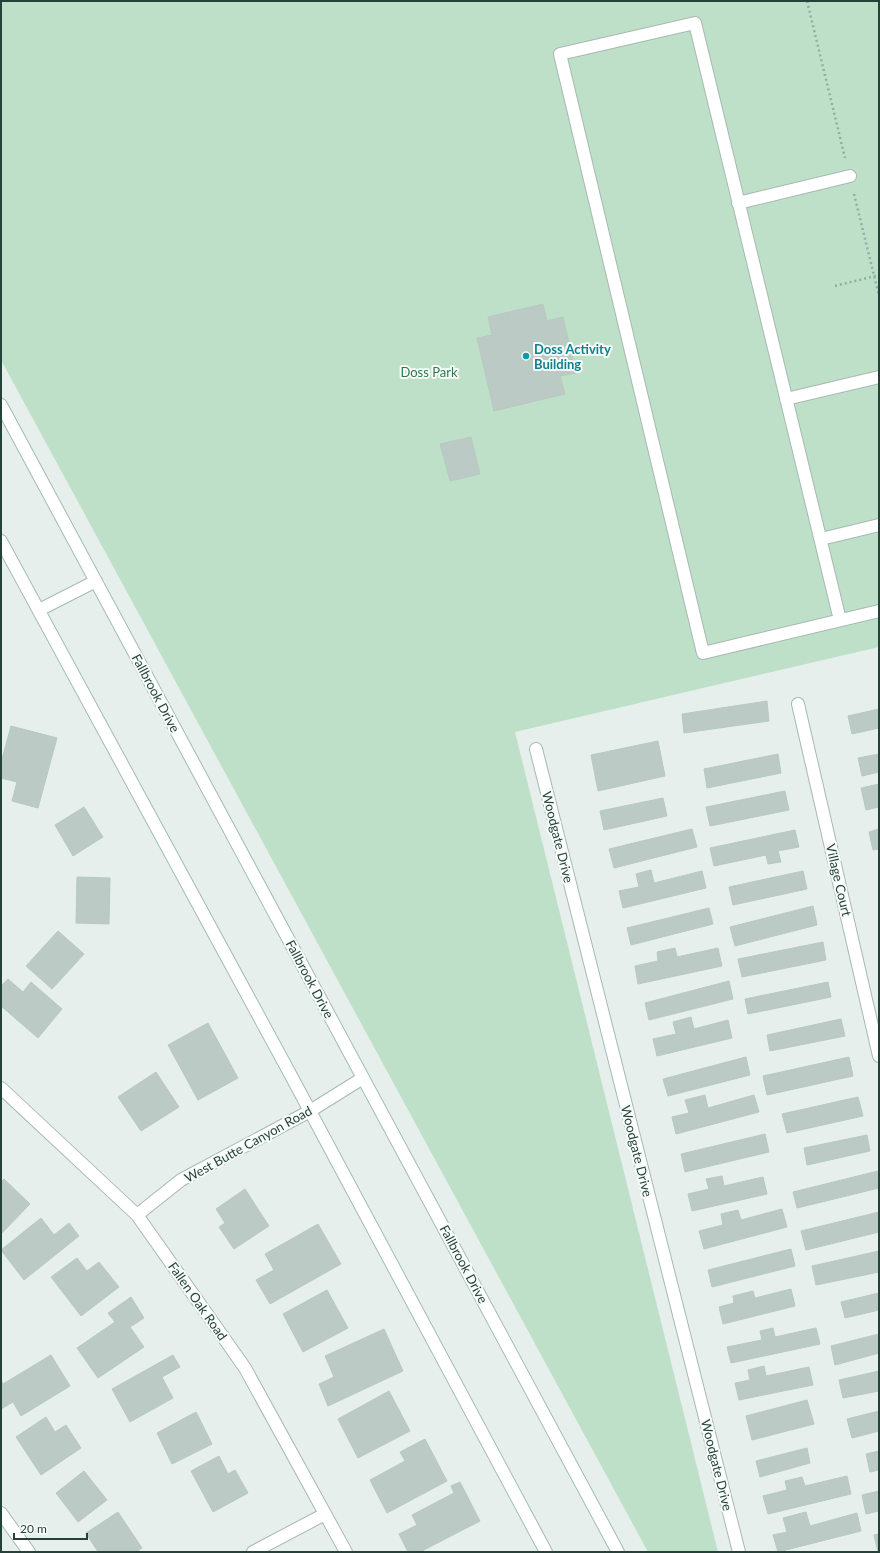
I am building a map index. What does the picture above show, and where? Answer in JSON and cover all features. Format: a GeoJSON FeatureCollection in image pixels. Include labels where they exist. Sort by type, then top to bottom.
{"type":"FeatureCollection","features":[{"type":"Feature","properties":{"kind":"main road"},"geometry":{"type":"LineString","coordinates":[[840,620],[695,23],[560,54],[703,653],[879,611]]}},
{"type":"Feature","properties":{"kind":"main road"},"geometry":{"type":"LineString","coordinates":[[738,203],[850,176]]}},
{"type":"Feature","properties":{"kind":"main road"},"geometry":{"type":"LineString","coordinates":[[786,399],[879,377]]}},
{"type":"Feature","properties":{"kind":"main road","name":"Fallbrook Drive"},"geometry":{"type":"LineString","coordinates":[[1,405],[618,1552]]}},
{"type":"Feature","properties":{"kind":"main road"},"geometry":{"type":"LineString","coordinates":[[821,539],[879,525]]}},
{"type":"Feature","properties":{"kind":"main road"},"geometry":{"type":"LineString","coordinates":[[1,541],[310,1111],[546,1552]]}},
{"type":"Feature","properties":{"kind":"main road"},"geometry":{"type":"LineString","coordinates":[[39,610],[96,581]]}},
{"type":"Feature","properties":{"kind":"main road","name":"Village Court"},"geometry":{"type":"LineString","coordinates":[[798,704],[879,1056]]}},
{"type":"Feature","properties":{"kind":"main road","name":"Woodgate Drive"},"geometry":{"type":"LineString","coordinates":[[536,749],[739,1552]]}},
{"type":"Feature","properties":{"kind":"main road","name":"West Butte Canyon Road"},"geometry":{"type":"LineString","coordinates":[[137,1216],[181,1180],[310,1111],[363,1078]]}},
{"type":"Feature","properties":{"kind":"main road","name":"Fallen Oak Road"},"geometry":{"type":"LineString","coordinates":[[1,1088],[137,1216],[245,1368],[346,1552]]}},
{"type":"Feature","properties":{"kind":"main road"},"geometry":{"type":"LineString","coordinates":[[1,1513],[29,1552]]}},
{"type":"Feature","properties":{"kind":"main road"},"geometry":{"type":"LineString","coordinates":[[253,1552],[325,1514]]}},
{"type":"Feature","properties":{"kind":"path"},"geometry":{"type":"LineString","coordinates":[[807,1],[879,296]]}},
{"type":"Feature","properties":{"kind":"path"},"geometry":{"type":"LineString","coordinates":[[835,286],[879,275]]}},
{"type":"Feature","properties":{"kind":"green space","name":"Doss Park"},"geometry":{"type":"Polygon","coordinates":[[[1,1],[879,1],[879,647],[515,732],[718,1552],[648,1552],[1,360],[1,1]]]}},
{"type":"Feature","properties":{"kind":"building","name":"Doss Activity Building"},"geometry":{"type":"Polygon","coordinates":[[[543,304],[547,321],[563,317],[576,373],[560,376],[565,394],[494,411],[477,338],[492,335],[488,317],[543,304]]]}},
{"type":"Feature","properties":{"kind":"building"},"geometry":{"type":"Polygon","coordinates":[[[471,437],[480,474],[450,481],[440,444],[471,437]]]}},
{"type":"Feature","properties":{"kind":"building"},"geometry":{"type":"Polygon","coordinates":[[[767,701],[769,721],[684,733],[682,714],[767,701]]]}},
{"type":"Feature","properties":{"kind":"building"},"geometry":{"type":"Polygon","coordinates":[[[879,709],[879,728],[852,734],[848,716],[879,709]]]}},
{"type":"Feature","properties":{"kind":"building"},"geometry":{"type":"Polygon","coordinates":[[[11,726],[57,738],[38,808],[12,801],[17,782],[1,778],[1,763],[11,726]]]}},
{"type":"Feature","properties":{"kind":"building"},"geometry":{"type":"Polygon","coordinates":[[[658,741],[665,776],[598,791],[591,755],[658,741]]]}},
{"type":"Feature","properties":{"kind":"building"},"geometry":{"type":"Polygon","coordinates":[[[778,754],[781,773],[707,788],[704,769],[778,754]]]}},
{"type":"Feature","properties":{"kind":"building"},"geometry":{"type":"Polygon","coordinates":[[[879,754],[879,772],[862,776],[858,758],[879,754]]]}},
{"type":"Feature","properties":{"kind":"building"},"geometry":{"type":"Polygon","coordinates":[[[879,784],[879,807],[866,810],[861,788],[879,784]]]}},
{"type":"Feature","properties":{"kind":"building"},"geometry":{"type":"Polygon","coordinates":[[[785,791],[789,810],[710,826],[706,807],[785,791]]]}},
{"type":"Feature","properties":{"kind":"building"},"geometry":{"type":"Polygon","coordinates":[[[663,798],[667,816],[604,830],[600,811],[663,798]]]}},
{"type":"Feature","properties":{"kind":"building"},"geometry":{"type":"Polygon","coordinates":[[[84,807],[103,837],[73,856],[55,825],[84,807]]]}},
{"type":"Feature","properties":{"kind":"building"},"geometry":{"type":"Polygon","coordinates":[[[692,829],[697,847],[614,868],[609,849],[692,829]]]}},
{"type":"Feature","properties":{"kind":"building"},"geometry":{"type":"Polygon","coordinates":[[[879,829],[879,849],[873,850],[869,832],[879,829]]]}},
{"type":"Feature","properties":{"kind":"building"},"geometry":{"type":"Polygon","coordinates":[[[795,830],[799,847],[778,851],[781,862],[768,864],[766,855],[714,866],[710,848],[795,830]]]}},
{"type":"Feature","properties":{"kind":"building"},"geometry":{"type":"Polygon","coordinates":[[[651,870],[654,883],[702,871],[706,888],[623,908],[619,891],[639,887],[636,874],[651,870]]]}},
{"type":"Feature","properties":{"kind":"building"},"geometry":{"type":"Polygon","coordinates":[[[803,871],[807,889],[733,905],[729,887],[803,871]]]}},
{"type":"Feature","properties":{"kind":"building"},"geometry":{"type":"Polygon","coordinates":[[[77,877],[110,878],[109,924],[76,923],[77,877]]]}},
{"type":"Feature","properties":{"kind":"building"},"geometry":{"type":"Polygon","coordinates":[[[813,906],[817,925],[735,946],[730,927],[813,906]]]}},
{"type":"Feature","properties":{"kind":"building"},"geometry":{"type":"Polygon","coordinates":[[[709,908],[713,924],[631,945],[627,928],[709,908]]]}},
{"type":"Feature","properties":{"kind":"building"},"geometry":{"type":"Polygon","coordinates":[[[58,931],[84,954],[52,989],[26,966],[58,931]]]}},
{"type":"Feature","properties":{"kind":"building"},"geometry":{"type":"Polygon","coordinates":[[[823,942],[826,960],[742,977],[738,959],[823,942]]]}},
{"type":"Feature","properties":{"kind":"building"},"geometry":{"type":"Polygon","coordinates":[[[675,948],[677,957],[718,948],[722,966],[638,984],[635,966],[658,961],[657,952],[675,948]]]}},
{"type":"Feature","properties":{"kind":"building"},"geometry":{"type":"Polygon","coordinates":[[[8,979],[23,992],[31,982],[62,1009],[38,1038],[1,1006],[1,986],[8,979]]]}},
{"type":"Feature","properties":{"kind":"building"},"geometry":{"type":"Polygon","coordinates":[[[729,981],[733,999],[649,1020],[645,1003],[729,981]]]}},
{"type":"Feature","properties":{"kind":"building"},"geometry":{"type":"Polygon","coordinates":[[[828,982],[831,997],[748,1014],[745,999],[828,982]]]}},
{"type":"Feature","properties":{"kind":"building"},"geometry":{"type":"Polygon","coordinates":[[[691,1017],[694,1029],[728,1020],[732,1038],[657,1056],[653,1039],[676,1034],[673,1022],[691,1017]]]}},
{"type":"Feature","properties":{"kind":"building"},"geometry":{"type":"Polygon","coordinates":[[[841,1019],[845,1036],[770,1051],[767,1035],[841,1019]]]}},
{"type":"Feature","properties":{"kind":"building"},"geometry":{"type":"Polygon","coordinates":[[[208,1023],[238,1078],[198,1100],[168,1045],[208,1023]]]}},
{"type":"Feature","properties":{"kind":"building"},"geometry":{"type":"Polygon","coordinates":[[[746,1057],[750,1075],[668,1096],[663,1079],[746,1057]]]}},
{"type":"Feature","properties":{"kind":"building"},"geometry":{"type":"Polygon","coordinates":[[[849,1057],[853,1076],[767,1095],[763,1076],[849,1057]]]}},
{"type":"Feature","properties":{"kind":"building"},"geometry":{"type":"Polygon","coordinates":[[[156,1072],[179,1107],[141,1131],[118,1097],[156,1072]]]}},
{"type":"Feature","properties":{"kind":"building"},"geometry":{"type":"Polygon","coordinates":[[[705,1095],[708,1108],[754,1095],[759,1112],[676,1134],[672,1117],[689,1113],[685,1100],[705,1095]]]}},
{"type":"Feature","properties":{"kind":"building"},"geometry":{"type":"Polygon","coordinates":[[[858,1097],[863,1116],[787,1133],[782,1114],[858,1097]]]}},
{"type":"Feature","properties":{"kind":"building"},"geometry":{"type":"Polygon","coordinates":[[[765,1134],[769,1152],[685,1172],[681,1154],[765,1134]]]}},
{"type":"Feature","properties":{"kind":"building"},"geometry":{"type":"Polygon","coordinates":[[[867,1135],[870,1151],[807,1165],[804,1148],[867,1135]]]}},
{"type":"Feature","properties":{"kind":"building"},"geometry":{"type":"Polygon","coordinates":[[[878,1171],[879,1188],[797,1208],[793,1192],[878,1171]]]}},
{"type":"Feature","properties":{"kind":"building"},"geometry":{"type":"Polygon","coordinates":[[[722,1176],[724,1186],[763,1177],[767,1194],[692,1211],[688,1194],[709,1189],[706,1179],[722,1176]]]}},
{"type":"Feature","properties":{"kind":"building"},"geometry":{"type":"Polygon","coordinates":[[[4,1179],[30,1204],[1,1234],[1,1182],[4,1179]]]}},
{"type":"Feature","properties":{"kind":"building"},"geometry":{"type":"Polygon","coordinates":[[[245,1189],[269,1226],[234,1249],[219,1227],[225,1223],[216,1209],[245,1189]]]}},
{"type":"Feature","properties":{"kind":"building"},"geometry":{"type":"Polygon","coordinates":[[[782,1209],[787,1227],[704,1249],[699,1231],[723,1225],[721,1214],[738,1210],[741,1220],[782,1209]]]}},
{"type":"Feature","properties":{"kind":"building"},"geometry":{"type":"Polygon","coordinates":[[[879,1212],[879,1232],[806,1250],[801,1231],[879,1212]]]}},
{"type":"Feature","properties":{"kind":"building"},"geometry":{"type":"Polygon","coordinates":[[[41,1218],[54,1235],[69,1223],[79,1236],[24,1280],[1,1250],[41,1218]]]}},
{"type":"Feature","properties":{"kind":"building"},"geometry":{"type":"Polygon","coordinates":[[[318,1224],[341,1264],[270,1304],[256,1280],[274,1270],[265,1254],[318,1224]]]}},
{"type":"Feature","properties":{"kind":"building"},"geometry":{"type":"Polygon","coordinates":[[[791,1249],[795,1266],[712,1287],[708,1270],[791,1249]]]}},
{"type":"Feature","properties":{"kind":"building"},"geometry":{"type":"Polygon","coordinates":[[[879,1251],[879,1272],[816,1285],[812,1266],[879,1251]]]}},
{"type":"Feature","properties":{"kind":"building"},"geometry":{"type":"Polygon","coordinates":[[[77,1258],[87,1271],[99,1262],[119,1287],[81,1316],[51,1277],[77,1258]]]}},
{"type":"Feature","properties":{"kind":"building"},"geometry":{"type":"Polygon","coordinates":[[[791,1289],[795,1306],[723,1324],[719,1307],[734,1303],[733,1296],[753,1291],[755,1298],[791,1289]]]}},
{"type":"Feature","properties":{"kind":"building"},"geometry":{"type":"Polygon","coordinates":[[[327,1290],[348,1328],[303,1352],[283,1314],[327,1290]]]}},
{"type":"Feature","properties":{"kind":"building"},"geometry":{"type":"Polygon","coordinates":[[[879,1293],[879,1310],[845,1318],[841,1302],[879,1293]]]}},
{"type":"Feature","properties":{"kind":"building"},"geometry":{"type":"Polygon","coordinates":[[[131,1297],[144,1318],[130,1327],[144,1347],[98,1378],[77,1348],[115,1322],[108,1313],[131,1297]]]}},
{"type":"Feature","properties":{"kind":"building"},"geometry":{"type":"Polygon","coordinates":[[[773,1328],[775,1337],[816,1328],[820,1344],[731,1363],[727,1347],[762,1340],[760,1331],[773,1328]]]}},
{"type":"Feature","properties":{"kind":"building"},"geometry":{"type":"Polygon","coordinates":[[[384,1329],[403,1371],[328,1406],[319,1384],[334,1377],[325,1356],[384,1329]]]}},
{"type":"Feature","properties":{"kind":"building"},"geometry":{"type":"Polygon","coordinates":[[[879,1334],[879,1353],[835,1365],[831,1346],[879,1334]]]}},
{"type":"Feature","properties":{"kind":"building"},"geometry":{"type":"Polygon","coordinates":[[[51,1355],[70,1386],[21,1416],[13,1402],[1,1409],[1,1380],[3,1384],[51,1355]]]}},
{"type":"Feature","properties":{"kind":"building"},"geometry":{"type":"Polygon","coordinates":[[[173,1355],[180,1367],[162,1377],[173,1398],[130,1422],[112,1389],[173,1355]]]}},
{"type":"Feature","properties":{"kind":"building"},"geometry":{"type":"Polygon","coordinates":[[[764,1366],[766,1376],[809,1367],[813,1385],[739,1400],[735,1383],[750,1380],[748,1370],[764,1366]]]}},
{"type":"Feature","properties":{"kind":"building"},"geometry":{"type":"Polygon","coordinates":[[[879,1371],[879,1391],[843,1398],[839,1380],[879,1371]]]}},
{"type":"Feature","properties":{"kind":"building"},"geometry":{"type":"Polygon","coordinates":[[[389,1391],[410,1431],[358,1458],[338,1419],[389,1391]]]}},
{"type":"Feature","properties":{"kind":"building"},"geometry":{"type":"Polygon","coordinates":[[[807,1400],[814,1424],[752,1440],[746,1416],[807,1400]]]}},
{"type":"Feature","properties":{"kind":"building"},"geometry":{"type":"Polygon","coordinates":[[[879,1411],[879,1431],[852,1438],[847,1419],[879,1411]]]}},
{"type":"Feature","properties":{"kind":"building"},"geometry":{"type":"Polygon","coordinates":[[[196,1412],[212,1444],[172,1464],[157,1433],[196,1412]]]}},
{"type":"Feature","properties":{"kind":"building"},"geometry":{"type":"Polygon","coordinates":[[[46,1417],[55,1432],[66,1425],[81,1448],[41,1475],[16,1437],[46,1417]]]}},
{"type":"Feature","properties":{"kind":"building"},"geometry":{"type":"Polygon","coordinates":[[[425,1439],[447,1481],[387,1513],[370,1480],[405,1461],[400,1452],[425,1439]]]}},
{"type":"Feature","properties":{"kind":"building"},"geometry":{"type":"Polygon","coordinates":[[[807,1448],[810,1463],[760,1477],[756,1461],[807,1448]]]}},
{"type":"Feature","properties":{"kind":"building"},"geometry":{"type":"Polygon","coordinates":[[[879,1451],[879,1470],[870,1472],[866,1454],[879,1451]]]}},
{"type":"Feature","properties":{"kind":"building"},"geometry":{"type":"Polygon","coordinates":[[[219,1456],[228,1474],[235,1470],[248,1493],[213,1512],[191,1471],[219,1456]]]}},
{"type":"Feature","properties":{"kind":"building"},"geometry":{"type":"Polygon","coordinates":[[[84,1471],[107,1500],[78,1522],[56,1493],[84,1471]]]}},
{"type":"Feature","properties":{"kind":"building"},"geometry":{"type":"Polygon","coordinates":[[[847,1476],[851,1494],[768,1514],[763,1496],[787,1490],[785,1481],[802,1477],[805,1486],[847,1476]]]}},
{"type":"Feature","properties":{"kind":"building"},"geometry":{"type":"Polygon","coordinates":[[[460,1482],[480,1521],[420,1552],[408,1552],[399,1534],[417,1525],[412,1515],[454,1493],[451,1486],[460,1482]]]}},
{"type":"Feature","properties":{"kind":"building"},"geometry":{"type":"Polygon","coordinates":[[[879,1491],[879,1511],[866,1514],[862,1495],[879,1491]]]}},
{"type":"Feature","properties":{"kind":"building"},"geometry":{"type":"Polygon","coordinates":[[[118,1512],[142,1548],[136,1552],[98,1552],[86,1533],[118,1512]]]}},
{"type":"Feature","properties":{"kind":"building"},"geometry":{"type":"Polygon","coordinates":[[[806,1512],[810,1526],[857,1513],[861,1531],[778,1552],[773,1535],[787,1532],[783,1518],[806,1512]]]}},
{"type":"Feature","properties":{"kind":"building"},"geometry":{"type":"Polygon","coordinates":[[[879,1534],[879,1552],[878,1552],[874,1535],[879,1534]]]}},
{"type":"Feature","properties":{"kind":"place","name":"Doss Activity Building"},"geometry":{"type":"Point","coordinates":[526,356]}}]}
